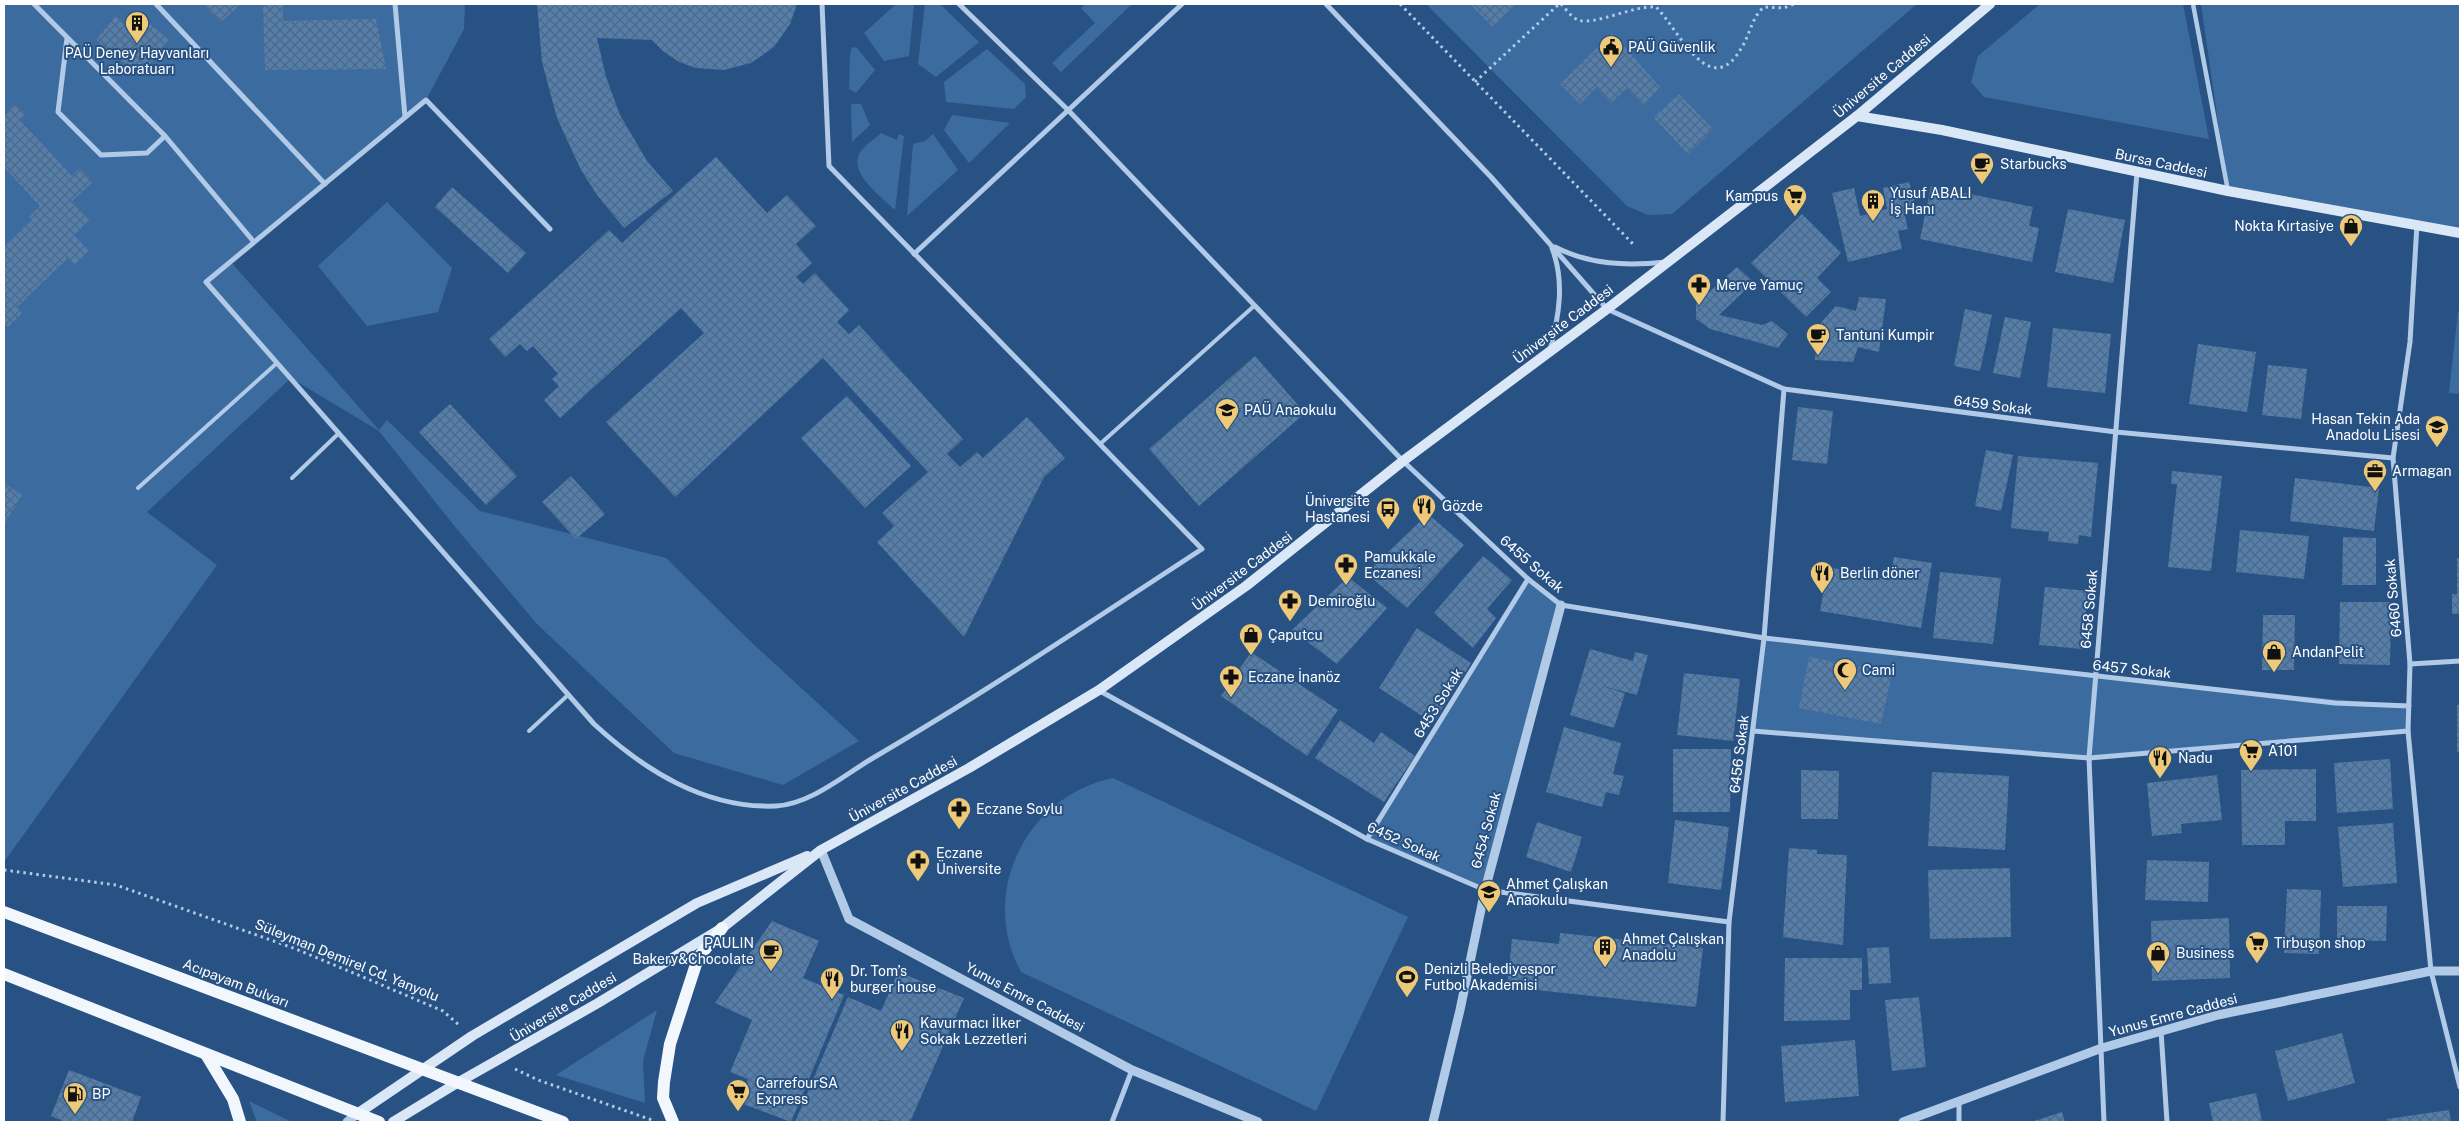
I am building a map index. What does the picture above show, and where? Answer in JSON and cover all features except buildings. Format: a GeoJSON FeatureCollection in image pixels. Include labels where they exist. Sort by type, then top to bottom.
{"type":"FeatureCollection","features":[{"type":"Feature","properties":{"kind":"main road","name":"Üniversite Caddesi"},"geometry":{"type":"LineString","coordinates":[[393,1122],[722,928],[821,850],[969,768],[1099,690],[1246,586],[1404,461],[1607,309],[1857,116],[1990,4]]}},
{"type":"Feature","properties":{"kind":"main road","name":"Bursa Caddesi"},"geometry":{"type":"LineString","coordinates":[[1857,116],[1942,130],[2228,191],[2460,233]]}},
{"type":"Feature","properties":{"kind":"main road"},"geometry":{"type":"LineString","coordinates":[[352,1118],[421,1069],[472,1036],[697,903],[821,850]]}},
{"type":"Feature","properties":{"kind":"main road","name":"Acıpayam Bulvarı"},"geometry":{"type":"LineString","coordinates":[[4,912],[563,1122]]}},
{"type":"Feature","properties":{"kind":"main road"},"geometry":{"type":"LineString","coordinates":[[673,1122],[663,1098],[670,1044],[698,958],[722,928]]}},
{"type":"Feature","properties":{"kind":"main road"},"geometry":{"type":"LineString","coordinates":[[4,974],[317,1100],[352,1118],[379,1122]]}},
{"type":"Feature","properties":{"kind":"main road"},"geometry":{"type":"LineString","coordinates":[[207,1056],[233,1099],[240,1122]]}},
{"type":"Feature","properties":{"kind":"street"},"geometry":{"type":"LineString","coordinates":[[34,4],[165,136],[254,242]]}},
{"type":"Feature","properties":{"kind":"street"},"geometry":{"type":"LineString","coordinates":[[156,4],[325,184]]}},
{"type":"Feature","properties":{"kind":"street"},"geometry":{"type":"LineString","coordinates":[[395,4],[405,118]]}},
{"type":"Feature","properties":{"kind":"street"},"geometry":{"type":"LineString","coordinates":[[550,229],[426,100],[206,282],[594,724],[619,747],[646,767],[674,782],[707,796],[728,801],[776,806],[805,799],[948,714],[1202,549],[829,166],[822,4]]}},
{"type":"Feature","properties":{"kind":"street","name":"6455 Sokak"},"geometry":{"type":"LineString","coordinates":[[959,4],[1068,110],[1404,461],[1528,579],[1561,605],[1764,638]]}},
{"type":"Feature","properties":{"kind":"street"},"geometry":{"type":"LineString","coordinates":[[914,254],[1182,4]]}},
{"type":"Feature","properties":{"kind":"street"},"geometry":{"type":"LineString","coordinates":[[1326,4],[1491,177],[1607,309]]}},
{"type":"Feature","properties":{"kind":"street"},"geometry":{"type":"LineString","coordinates":[[2193,4],[2228,191]]}},
{"type":"Feature","properties":{"kind":"street"},"geometry":{"type":"LineString","coordinates":[[67,38],[58,112],[101,155],[147,153],[165,136]]}},
{"type":"Feature","properties":{"kind":"street","name":"6458 Sokak"},"geometry":{"type":"LineString","coordinates":[[2104,1122],[2089,758],[2136,172]]}},
{"type":"Feature","properties":{"kind":"street","name":"6460 Sokak"},"geometry":{"type":"LineString","coordinates":[[2417,224],[2410,342],[2393,458],[2410,664],[2408,731],[2431,971],[2460,1087]]}},
{"type":"Feature","properties":{"kind":"street"},"geometry":{"type":"LineString","coordinates":[[1551,245],[1577,258],[1606,263],[1666,262]]}},
{"type":"Feature","properties":{"kind":"street"},"geometry":{"type":"LineString","coordinates":[[1550,350],[1558,316],[1560,289],[1558,266],[1551,245]]}},
{"type":"Feature","properties":{"kind":"street","name":"6459 Sokak"},"geometry":{"type":"LineString","coordinates":[[1607,309],[1784,388],[2116,432],[2393,458]]}},
{"type":"Feature","properties":{"kind":"street","name":"6456 Sokak"},"geometry":{"type":"LineString","coordinates":[[1723,1122],[1730,922],[1764,638],[1784,388]]}},
{"type":"Feature","properties":{"kind":"street","name":"6453 Sokak"},"geometry":{"type":"LineString","coordinates":[[1367,839],[1528,579]]}},
{"type":"Feature","properties":{"kind":"street","name":"6454 Sokak"},"geometry":{"type":"LineString","coordinates":[[1433,1122],[1460,1010],[1484,890],[1561,605]]}},
{"type":"Feature","properties":{"kind":"street","name":"6457 Sokak"},"geometry":{"type":"LineString","coordinates":[[1764,638],[2335,703],[2409,706]]}},
{"type":"Feature","properties":{"kind":"street"},"geometry":{"type":"LineString","coordinates":[[2410,664],[2460,661]]}},
{"type":"Feature","properties":{"kind":"street","name":"6452 Sokak"},"geometry":{"type":"LineString","coordinates":[[1099,690],[1367,839],[1484,890],[1730,922]]}},
{"type":"Feature","properties":{"kind":"street"},"geometry":{"type":"LineString","coordinates":[[1753,731],[2089,758],[2408,731]]}},
{"type":"Feature","properties":{"kind":"street","name":"Yunus Emre Caddesi"},"geometry":{"type":"LineString","coordinates":[[821,850],[849,918],[1132,1070],[1258,1122]]}},
{"type":"Feature","properties":{"kind":"street","name":"Yunus Emre Caddesi"},"geometry":{"type":"LineString","coordinates":[[1903,1122],[1959,1103],[2102,1048],[2218,1015],[2431,971],[2460,971]]}},
{"type":"Feature","properties":{"kind":"street"},"geometry":{"type":"LineString","coordinates":[[2161,1032],[2167,1122]]}},
{"type":"Feature","properties":{"kind":"street"},"geometry":{"type":"LineString","coordinates":[[1112,1122],[1132,1070]]}},
{"type":"Feature","properties":{"kind":"street"},"geometry":{"type":"LineString","coordinates":[[1959,1103],[1959,1122]]}},
{"type":"Feature","properties":{"kind":"lane"},"geometry":{"type":"LineString","coordinates":[[1100,444],[1254,306]]}},
{"type":"Feature","properties":{"kind":"lane"},"geometry":{"type":"LineString","coordinates":[[138,488],[277,363]]}},
{"type":"Feature","properties":{"kind":"lane"},"geometry":{"type":"LineString","coordinates":[[292,478],[338,434]]}},
{"type":"Feature","properties":{"kind":"lane"},"geometry":{"type":"LineString","coordinates":[[529,731],[568,695]]}},
{"type":"Feature","properties":{"kind":"path"},"geometry":{"type":"LineString","coordinates":[[1400,4],[1634,245]]}},
{"type":"Feature","properties":{"kind":"path"},"geometry":{"type":"LineString","coordinates":[[1475,82],[1560,4],[1580,21],[1591,21],[1633,9],[1656,6],[1665,15],[1694,57],[1713,68],[1725,67],[1732,61],[1742,48],[1758,12],[1764,7],[1784,8],[1794,4]]}},
{"type":"Feature","properties":{"kind":"path","name":"Süleyman Demirel Cd. Yanyolu"},"geometry":{"type":"LineString","coordinates":[[4,870],[125,888],[296,949],[364,977],[443,1011],[472,1036]]}},
{"type":"Feature","properties":{"kind":"path"},"geometry":{"type":"LineString","coordinates":[[499,1060],[538,1080],[660,1122]]}},
{"type":"Feature","properties":{"kind":"shaded area"},"geometry":{"type":"Polygon","coordinates":[[[4,4],[465,4],[464,29],[426,100],[231,262],[379,430],[387,420],[480,511],[666,558],[751,642],[859,741],[783,785],[674,753],[537,624],[456,528],[379,431],[291,378],[147,512],[217,565],[4,862],[4,4]]]}},
{"type":"Feature","properties":{"kind":"shaded area"},"geometry":{"type":"Polygon","coordinates":[[[896,4],[914,4],[909,56],[884,61],[864,33],[896,4]]]}},
{"type":"Feature","properties":{"kind":"shaded area"},"geometry":{"type":"Polygon","coordinates":[[[925,4],[940,4],[979,42],[936,77],[918,64],[925,4]]]}},
{"type":"Feature","properties":{"kind":"shaded area"},"geometry":{"type":"Polygon","coordinates":[[[1086,4],[1132,4],[1061,72],[1052,63],[1095,23],[1081,8],[1086,4]]]}},
{"type":"Feature","properties":{"kind":"shaded area"},"geometry":{"type":"Polygon","coordinates":[[[1426,4],[1917,4],[1672,214],[1648,215],[1627,206],[1426,4]]]}},
{"type":"Feature","properties":{"kind":"shaded area"},"geometry":{"type":"Polygon","coordinates":[[[2040,4],[2183,4],[2209,139],[1984,97],[1971,82],[1978,56],[2040,4]]]}},
{"type":"Feature","properties":{"kind":"shaded area"},"geometry":{"type":"Polygon","coordinates":[[[2201,4],[2460,4],[2460,234],[2228,191],[2201,4]]]}},
{"type":"Feature","properties":{"kind":"shaded area"},"geometry":{"type":"Polygon","coordinates":[[[852,47],[857,48],[875,70],[856,93],[849,89],[852,47]]]}},
{"type":"Feature","properties":{"kind":"shaded area"},"geometry":{"type":"Polygon","coordinates":[[[987,49],[1025,84],[1026,97],[1014,109],[946,102],[944,82],[987,49]]]}},
{"type":"Feature","properties":{"kind":"shaded area"},"geometry":{"type":"Polygon","coordinates":[[[851,104],[861,104],[870,125],[852,142],[851,104]]]}},
{"type":"Feature","properties":{"kind":"shaded area"},"geometry":{"type":"Polygon","coordinates":[[[952,115],[1010,123],[969,163],[944,130],[952,115]]]}},
{"type":"Feature","properties":{"kind":"shaded area"},"geometry":{"type":"Polygon","coordinates":[[[881,133],[897,140],[899,134],[904,136],[895,210],[868,183],[858,167],[861,151],[881,133]]]}},
{"type":"Feature","properties":{"kind":"shaded area"},"geometry":{"type":"Polygon","coordinates":[[[933,134],[958,170],[907,216],[913,144],[925,141],[933,134]]]}},
{"type":"Feature","properties":{"kind":"shaded area"},"geometry":{"type":"Polygon","coordinates":[[[387,202],[452,268],[438,312],[367,326],[318,266],[387,202]]]}},
{"type":"Feature","properties":{"kind":"shaded area"},"geometry":{"type":"Polygon","coordinates":[[[2458,311],[2460,311],[2460,394],[2449,393],[2458,311]]]}},
{"type":"Feature","properties":{"kind":"shaded area"},"geometry":{"type":"Polygon","coordinates":[[[1528,579],[1561,605],[1485,890],[1367,839],[1528,579]]]}},
{"type":"Feature","properties":{"kind":"shaded area"},"geometry":{"type":"Polygon","coordinates":[[[1764,638],[2094,677],[2409,706],[2408,731],[2089,758],[1753,731],[1764,638]]]}},
{"type":"Feature","properties":{"kind":"shaded area"},"geometry":{"type":"Polygon","coordinates":[[[1113,778],[1408,917],[1316,1111],[1021,972],[1009,942],[1005,911],[1008,881],[1018,852],[1034,826],[1056,805],[1082,788],[1113,778]]]}},
{"type":"Feature","properties":{"kind":"shaded area"},"geometry":{"type":"Polygon","coordinates":[[[657,1010],[643,1061],[645,1103],[556,1075],[657,1010]]]}},
{"type":"Feature","properties":{"kind":"shaded area"},"geometry":{"type":"Polygon","coordinates":[[[249,1101],[292,1122],[257,1122],[249,1101]]]}},
{"type":"Feature","properties":{"kind":"place","name":"PAÜ Deney Hayvanları Laboratuarı"},"geometry":{"type":"Point","coordinates":[137,44]}},
{"type":"Feature","properties":{"kind":"place","name":"PAÜ Güvenlik"},"geometry":{"type":"Point","coordinates":[1611,68]}},
{"type":"Feature","properties":{"kind":"place","name":"Starbucks"},"geometry":{"type":"Point","coordinates":[1982,185]}},
{"type":"Feature","properties":{"kind":"place","name":"Kampus"},"geometry":{"type":"Point","coordinates":[1795,217]}},
{"type":"Feature","properties":{"kind":"place","name":"Yusuf ABALI İş Hanı"},"geometry":{"type":"Point","coordinates":[1873,222]}},
{"type":"Feature","properties":{"kind":"place","name":"Nokta Kırtasiye"},"geometry":{"type":"Point","coordinates":[2351,247]}},
{"type":"Feature","properties":{"kind":"place","name":"Merve Yamuç"},"geometry":{"type":"Point","coordinates":[1699,306]}},
{"type":"Feature","properties":{"kind":"place","name":"Tantuni Kumpir"},"geometry":{"type":"Point","coordinates":[1818,356]}},
{"type":"Feature","properties":{"kind":"place","name":"PAÜ Anaokulu"},"geometry":{"type":"Point","coordinates":[1227,431]}},
{"type":"Feature","properties":{"kind":"place","name":"Hasan Tekin Ada Anadolu Lisesi"},"geometry":{"type":"Point","coordinates":[2437,448]}},
{"type":"Feature","properties":{"kind":"place","name":"Armagan"},"geometry":{"type":"Point","coordinates":[2375,492]}},
{"type":"Feature","properties":{"kind":"place","name":"Gözde"},"geometry":{"type":"Point","coordinates":[1424,527]}},
{"type":"Feature","properties":{"kind":"place","name":"Üniversite Hastanesi"},"geometry":{"type":"Point","coordinates":[1388,530]}},
{"type":"Feature","properties":{"kind":"place","name":"Pamukkale Eczanesi"},"geometry":{"type":"Point","coordinates":[1346,586]}},
{"type":"Feature","properties":{"kind":"place","name":"Berlin döner"},"geometry":{"type":"Point","coordinates":[1822,594]}},
{"type":"Feature","properties":{"kind":"place","name":"Demiroğlu"},"geometry":{"type":"Point","coordinates":[1290,622]}},
{"type":"Feature","properties":{"kind":"place","name":"Çaputcu"},"geometry":{"type":"Point","coordinates":[1251,656]}},
{"type":"Feature","properties":{"kind":"place","name":"AndanPelit"},"geometry":{"type":"Point","coordinates":[2274,673]}},
{"type":"Feature","properties":{"kind":"place","name":"Cami"},"geometry":{"type":"Point","coordinates":[1845,691]}},
{"type":"Feature","properties":{"kind":"place","name":"Eczane İnanöz"},"geometry":{"type":"Point","coordinates":[1231,698]}},
{"type":"Feature","properties":{"kind":"place","name":"A101"},"geometry":{"type":"Point","coordinates":[2251,772]}},
{"type":"Feature","properties":{"kind":"place","name":"Nadu"},"geometry":{"type":"Point","coordinates":[2160,779]}},
{"type":"Feature","properties":{"kind":"place","name":"Eczane Soylu"},"geometry":{"type":"Point","coordinates":[959,830]}},
{"type":"Feature","properties":{"kind":"place","name":"Eczane Üniversite"},"geometry":{"type":"Point","coordinates":[918,882]}},
{"type":"Feature","properties":{"kind":"place","name":"Ahmet Çalışkan Anaokulu"},"geometry":{"type":"Point","coordinates":[1489,913]}},
{"type":"Feature","properties":{"kind":"place","name":"Tirbuşon shop"},"geometry":{"type":"Point","coordinates":[2257,964]}},
{"type":"Feature","properties":{"kind":"place","name":"Ahmet Çalışkan Anadolu"},"geometry":{"type":"Point","coordinates":[1605,968]}},
{"type":"Feature","properties":{"kind":"place","name":"PAULIN Bakery&Chocolate"},"geometry":{"type":"Point","coordinates":[771,972]}},
{"type":"Feature","properties":{"kind":"place","name":"Business"},"geometry":{"type":"Point","coordinates":[2158,974]}},
{"type":"Feature","properties":{"kind":"place","name":"Denizli Belediyespor Futbol Akademisi"},"geometry":{"type":"Point","coordinates":[1407,998]}},
{"type":"Feature","properties":{"kind":"place","name":"Dr. Tom’s burger house"},"geometry":{"type":"Point","coordinates":[832,1000]}},
{"type":"Feature","properties":{"kind":"place","name":"Kavurmacı İlker Sokak Lezzetleri"},"geometry":{"type":"Point","coordinates":[902,1052]}},
{"type":"Feature","properties":{"kind":"place","name":"CarrefourSA Express"},"geometry":{"type":"Point","coordinates":[738,1112]}},
{"type":"Feature","properties":{"kind":"place","name":"BP"},"geometry":{"type":"Point","coordinates":[75,1115]}}]}
